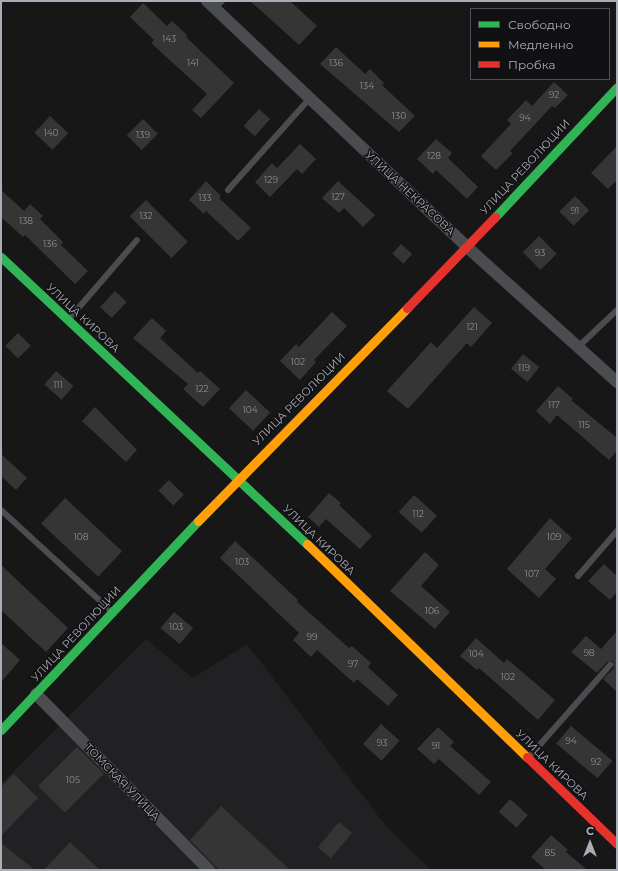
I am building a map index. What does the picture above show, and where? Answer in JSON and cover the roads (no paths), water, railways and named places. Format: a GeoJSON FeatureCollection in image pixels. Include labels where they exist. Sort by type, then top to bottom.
{"type":"FeatureCollection","features":[{"type":"Feature","properties":{"kind":"street","name":"УЛИЦА НЕКРАСОВА"},"geometry":{"type":"LineString","coordinates":[[215,3],[310,98],[467,247],[617,382]]}},
{"type":"Feature","properties":{"kind":"street","name":"УЛИЦА РЕВОЛЮЦИИ"},"geometry":{"type":"LineString","coordinates":[[1,730],[238,478],[467,247],[617,87]]}},
{"type":"Feature","properties":{"kind":"street","name":"УЛИЦА КИРОВА"},"geometry":{"type":"LineString","coordinates":[[1,257],[238,478],[617,844]]}},
{"type":"Feature","properties":{"kind":"street","name":"ТОМСКАЯ УЛИЦА"},"geometry":{"type":"LineString","coordinates":[[36,694],[209,870]]}},
{"type":"Feature","properties":{"kind":"lane"},"geometry":{"type":"LineString","coordinates":[[228,190],[310,98]]}},
{"type":"Feature","properties":{"kind":"lane"},"geometry":{"type":"LineString","coordinates":[[68,319],[138,240]]}},
{"type":"Feature","properties":{"kind":"lane"},"geometry":{"type":"LineString","coordinates":[[578,347],[617,310]]}},
{"type":"Feature","properties":{"kind":"lane"},"geometry":{"type":"LineString","coordinates":[[1,510],[112,612]]}},
{"type":"Feature","properties":{"kind":"lane"},"geometry":{"type":"LineString","coordinates":[[578,576],[617,531]]}},
{"type":"Feature","properties":{"kind":"lane"},"geometry":{"type":"LineString","coordinates":[[528,758],[610,665]]}}]}
